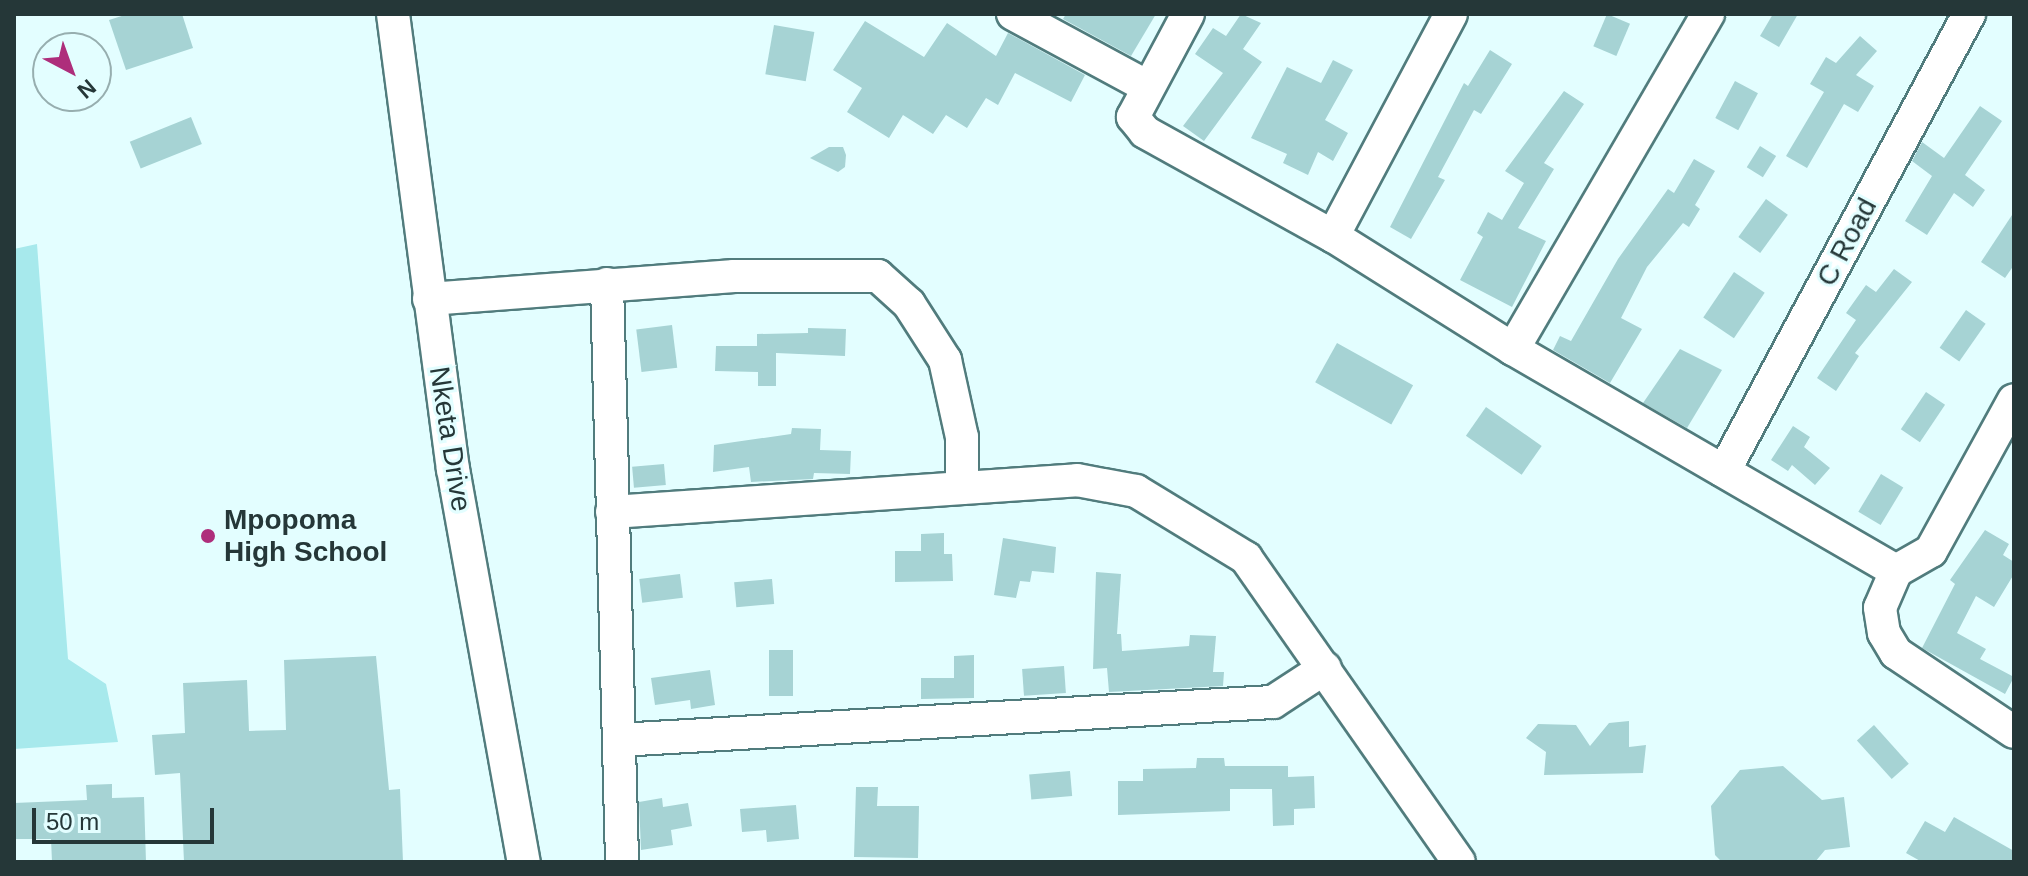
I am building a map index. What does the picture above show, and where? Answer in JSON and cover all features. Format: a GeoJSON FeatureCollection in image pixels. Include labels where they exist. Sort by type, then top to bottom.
{"type":"FeatureCollection","features":[{"type":"Feature","properties":{"kind":"street","name":"Nketa Drive"},"geometry":{"type":"LineString","coordinates":[[393,14],[429,299],[489,680],[524,862]]}},
{"type":"Feature","properties":{"kind":"street"},"geometry":{"type":"LineString","coordinates":[[1013,14],[1148,87]]}},
{"type":"Feature","properties":{"kind":"street"},"geometry":{"type":"LineString","coordinates":[[1188,14],[1133,117],[1145,132],[1333,236],[1513,349],[1896,571]]}},
{"type":"Feature","properties":{"kind":"street"},"geometry":{"type":"LineString","coordinates":[[1333,236],[1451,14]]}},
{"type":"Feature","properties":{"kind":"street"},"geometry":{"type":"LineString","coordinates":[[1513,349],[1708,14]]}},
{"type":"Feature","properties":{"kind":"street","name":"C Road"},"geometry":{"type":"LineString","coordinates":[[1724,471],[1969,14]]}},
{"type":"Feature","properties":{"kind":"street"},"geometry":{"type":"LineString","coordinates":[[429,299],[734,276],[878,276],[909,304],[945,360],[962,437],[962,488]]}},
{"type":"Feature","properties":{"kind":"street"},"geometry":{"type":"LineString","coordinates":[[607,284],[622,862]]}},
{"type":"Feature","properties":{"kind":"street"},"geometry":{"type":"LineString","coordinates":[[2014,400],[1931,551],[1896,571],[1880,608],[1884,633],[1896,653],[2014,732]]}},
{"type":"Feature","properties":{"kind":"street"},"geometry":{"type":"LineString","coordinates":[[612,512],[1077,480],[1136,491],[1246,558],[1459,862]]}},
{"type":"Feature","properties":{"kind":"street"},"geometry":{"type":"LineString","coordinates":[[619,740],[1273,702],[1325,668]]}},
{"type":"Feature","properties":{"kind":"shaded area"},"geometry":{"type":"Polygon","coordinates":[[[37,244],[68,659],[106,684],[118,742],[14,749],[14,249],[37,244]]]}},
{"type":"Feature","properties":{"kind":"building"},"geometry":{"type":"Polygon","coordinates":[[[128,14],[182,14],[193,48],[126,70],[109,20],[128,14]]]}},
{"type":"Feature","properties":{"kind":"building"},"geometry":{"type":"Polygon","coordinates":[[[1066,14],[1156,14],[1131,56],[1063,19],[1066,14]]]}},
{"type":"Feature","properties":{"kind":"building"},"geometry":{"type":"Polygon","coordinates":[[[1241,14],[1261,23],[1243,49],[1262,62],[1204,141],[1183,126],[1223,73],[1195,54],[1213,28],[1226,36],[1241,14]]]}},
{"type":"Feature","properties":{"kind":"building"},"geometry":{"type":"Polygon","coordinates":[[[1607,14],[1630,24],[1616,56],[1593,46],[1607,14]]]}},
{"type":"Feature","properties":{"kind":"building"},"geometry":{"type":"Polygon","coordinates":[[[1773,14],[1798,14],[1779,47],[1760,36],[1773,14]]]}},
{"type":"Feature","properties":{"kind":"building"},"geometry":{"type":"Polygon","coordinates":[[[865,21],[924,57],[947,23],[996,56],[1008,33],[1085,75],[1071,102],[1015,73],[998,105],[986,98],[967,128],[946,115],[933,134],[903,115],[889,138],[847,112],[862,88],[833,70],[865,21]]]}},
{"type":"Feature","properties":{"kind":"building"},"geometry":{"type":"Polygon","coordinates":[[[774,25],[814,32],[806,81],[765,74],[774,25]]]}},
{"type":"Feature","properties":{"kind":"building"},"geometry":{"type":"Polygon","coordinates":[[[1860,36],[1877,51],[1856,75],[1874,86],[1858,112],[1844,104],[1807,168],[1786,156],[1824,92],[1810,84],[1826,57],[1836,63],[1860,36]]]}},
{"type":"Feature","properties":{"kind":"building"},"geometry":{"type":"Polygon","coordinates":[[[1490,50],[1512,64],[1481,114],[1474,110],[1438,177],[1445,180],[1411,239],[1390,227],[1464,83],[1468,86],[1490,50]]]}},
{"type":"Feature","properties":{"kind":"building"},"geometry":{"type":"Polygon","coordinates":[[[1333,60],[1353,70],[1325,120],[1348,133],[1333,161],[1318,152],[1308,175],[1283,163],[1287,154],[1251,138],[1287,67],[1321,83],[1333,60]]]}},
{"type":"Feature","properties":{"kind":"building"},"geometry":{"type":"Polygon","coordinates":[[[1735,81],[1758,93],[1738,130],[1715,118],[1735,81]]]}},
{"type":"Feature","properties":{"kind":"building"},"geometry":{"type":"Polygon","coordinates":[[[1564,91],[1584,104],[1544,163],[1554,169],[1518,228],[1546,241],[1512,307],[1460,280],[1483,237],[1477,233],[1488,212],[1502,220],[1524,183],[1505,171],[1564,91]]]}},
{"type":"Feature","properties":{"kind":"building"},"geometry":{"type":"Polygon","coordinates":[[[1980,106],[2002,121],[1965,175],[1985,190],[1973,207],[1954,193],[1927,235],[1905,221],[1932,176],[1912,161],[1922,142],[1944,158],[1980,106]]]}},
{"type":"Feature","properties":{"kind":"building"},"geometry":{"type":"Polygon","coordinates":[[[191,117],[202,144],[141,169],[130,142],[191,117]]]}},
{"type":"Feature","properties":{"kind":"building"},"geometry":{"type":"Polygon","coordinates":[[[1760,146],[1776,156],[1763,177],[1747,167],[1760,146]]]}},
{"type":"Feature","properties":{"kind":"building"},"geometry":{"type":"Polygon","coordinates":[[[829,147],[843,147],[846,155],[845,167],[838,172],[810,158],[829,147]]]}},
{"type":"Feature","properties":{"kind":"building"},"geometry":{"type":"Polygon","coordinates":[[[1694,159],[1715,171],[1695,205],[1700,209],[1689,227],[1683,223],[1647,267],[1621,318],[1642,329],[1610,383],[1553,350],[1560,336],[1571,341],[1618,259],[1668,189],[1674,193],[1694,159]]]}},
{"type":"Feature","properties":{"kind":"building"},"geometry":{"type":"Polygon","coordinates":[[[1766,199],[1788,215],[1760,253],[1738,237],[1766,199]]]}},
{"type":"Feature","properties":{"kind":"building"},"geometry":{"type":"Polygon","coordinates":[[[2014,212],[2014,265],[2005,278],[1981,262],[2014,212]]]}},
{"type":"Feature","properties":{"kind":"building"},"geometry":{"type":"Polygon","coordinates":[[[1894,269],[1912,282],[1855,353],[1859,356],[1836,391],[1817,378],[1856,320],[1846,313],[1866,285],[1876,292],[1894,269]]]}},
{"type":"Feature","properties":{"kind":"building"},"geometry":{"type":"Polygon","coordinates":[[[1734,272],[1765,293],[1734,338],[1703,318],[1734,272]]]}},
{"type":"Feature","properties":{"kind":"building"},"geometry":{"type":"Polygon","coordinates":[[[1966,310],[1986,324],[1959,361],[1940,348],[1966,310]]]}},
{"type":"Feature","properties":{"kind":"building"},"geometry":{"type":"Polygon","coordinates":[[[672,325],[677,368],[642,372],[636,329],[672,325]]]}},
{"type":"Feature","properties":{"kind":"building"},"geometry":{"type":"Polygon","coordinates":[[[808,328],[846,329],[845,356],[776,353],[776,386],[758,386],[758,372],[715,371],[716,346],[757,346],[757,334],[808,333],[808,328]]]}},
{"type":"Feature","properties":{"kind":"building"},"geometry":{"type":"Polygon","coordinates":[[[1337,343],[1413,385],[1391,425],[1315,382],[1337,343]]]}},
{"type":"Feature","properties":{"kind":"building"},"geometry":{"type":"Polygon","coordinates":[[[1680,349],[1722,370],[1687,428],[1643,403],[1680,349]]]}},
{"type":"Feature","properties":{"kind":"building"},"geometry":{"type":"Polygon","coordinates":[[[1926,392],[1945,405],[1920,442],[1901,429],[1926,392]]]}},
{"type":"Feature","properties":{"kind":"building"},"geometry":{"type":"Polygon","coordinates":[[[1486,407],[1542,446],[1522,475],[1466,436],[1486,407]]]}},
{"type":"Feature","properties":{"kind":"building"},"geometry":{"type":"Polygon","coordinates":[[[1793,426],[1810,437],[1804,447],[1830,468],[1815,485],[1792,465],[1788,471],[1771,460],[1793,426]]]}},
{"type":"Feature","properties":{"kind":"building"},"geometry":{"type":"Polygon","coordinates":[[[792,428],[821,429],[820,450],[851,451],[850,474],[814,473],[813,479],[751,482],[749,467],[713,472],[714,445],[791,434],[792,428]]]}},
{"type":"Feature","properties":{"kind":"building"},"geometry":{"type":"Polygon","coordinates":[[[664,464],[666,485],[634,488],[632,467],[664,464]]]}},
{"type":"Feature","properties":{"kind":"building"},"geometry":{"type":"Polygon","coordinates":[[[1881,474],[1903,487],[1881,525],[1858,512],[1881,474]]]}},
{"type":"Feature","properties":{"kind":"building"},"geometry":{"type":"Polygon","coordinates":[[[1985,530],[2009,544],[2003,555],[2014,562],[2014,574],[1994,607],[1976,596],[1957,633],[1986,649],[1980,659],[2014,677],[2005,694],[1922,648],[1955,584],[1950,580],[1985,530]]]}},
{"type":"Feature","properties":{"kind":"building"},"geometry":{"type":"Polygon","coordinates":[[[944,533],[944,554],[952,554],[953,581],[895,582],[895,551],[921,551],[921,534],[944,533]]]}},
{"type":"Feature","properties":{"kind":"building"},"geometry":{"type":"Polygon","coordinates":[[[1003,538],[1056,547],[1054,573],[1032,571],[1030,582],[1020,581],[1016,598],[994,595],[1003,538]]]}},
{"type":"Feature","properties":{"kind":"building"},"geometry":{"type":"Polygon","coordinates":[[[1096,572],[1121,574],[1117,634],[1121,634],[1122,651],[1189,646],[1190,635],[1216,636],[1213,672],[1224,672],[1223,686],[1109,692],[1107,668],[1093,669],[1096,572]]]}},
{"type":"Feature","properties":{"kind":"building"},"geometry":{"type":"Polygon","coordinates":[[[680,574],[683,598],[642,603],[639,579],[680,574]]]}},
{"type":"Feature","properties":{"kind":"building"},"geometry":{"type":"Polygon","coordinates":[[[772,579],[774,604],[736,607],[734,582],[772,579]]]}},
{"type":"Feature","properties":{"kind":"building"},"geometry":{"type":"Polygon","coordinates":[[[769,650],[793,650],[793,696],[769,696],[769,650]]]}},
{"type":"Feature","properties":{"kind":"building"},"geometry":{"type":"Polygon","coordinates":[[[974,655],[974,698],[921,699],[921,678],[954,678],[954,656],[974,655]]]}},
{"type":"Feature","properties":{"kind":"building"},"geometry":{"type":"Polygon","coordinates":[[[376,656],[389,790],[400,789],[403,862],[184,862],[180,773],[155,775],[152,735],[185,733],[183,683],[247,680],[249,731],[286,730],[284,660],[376,656]]]}},
{"type":"Feature","properties":{"kind":"building"},"geometry":{"type":"Polygon","coordinates":[[[1064,666],[1066,693],[1024,696],[1022,669],[1064,666]]]}},
{"type":"Feature","properties":{"kind":"building"},"geometry":{"type":"Polygon","coordinates":[[[710,670],[715,705],[691,709],[690,700],[655,705],[651,678],[710,670]]]}},
{"type":"Feature","properties":{"kind":"building"},"geometry":{"type":"Polygon","coordinates":[[[1629,721],[1629,747],[1646,745],[1643,773],[1544,775],[1546,752],[1526,738],[1538,724],[1576,725],[1590,746],[1609,723],[1629,721]]]}},
{"type":"Feature","properties":{"kind":"building"},"geometry":{"type":"Polygon","coordinates":[[[1874,725],[1909,764],[1892,779],[1857,740],[1874,725]]]}},
{"type":"Feature","properties":{"kind":"building"},"geometry":{"type":"Polygon","coordinates":[[[1197,758],[1224,758],[1225,766],[1288,766],[1288,777],[1314,776],[1315,808],[1294,809],[1294,825],[1273,826],[1272,789],[1230,789],[1230,811],[1118,815],[1118,781],[1143,781],[1143,769],[1196,768],[1197,758]]]}},
{"type":"Feature","properties":{"kind":"building"},"geometry":{"type":"Polygon","coordinates":[[[1783,766],[1822,800],[1844,797],[1850,847],[1825,850],[1815,862],[1722,862],[1715,855],[1711,806],[1740,770],[1783,766]]]}},
{"type":"Feature","properties":{"kind":"building"},"geometry":{"type":"Polygon","coordinates":[[[1070,771],[1072,796],[1031,799],[1029,775],[1070,771]]]}},
{"type":"Feature","properties":{"kind":"building"},"geometry":{"type":"Polygon","coordinates":[[[112,784],[112,798],[144,797],[146,862],[52,862],[51,839],[14,839],[14,803],[87,800],[86,785],[112,784]]]}},
{"type":"Feature","properties":{"kind":"building"},"geometry":{"type":"Polygon","coordinates":[[[856,787],[878,787],[877,806],[919,806],[918,858],[854,857],[856,787]]]}},
{"type":"Feature","properties":{"kind":"building"},"geometry":{"type":"Polygon","coordinates":[[[662,798],[663,807],[688,803],[692,826],[671,830],[673,845],[641,850],[639,802],[662,798]]]}},
{"type":"Feature","properties":{"kind":"building"},"geometry":{"type":"Polygon","coordinates":[[[796,805],[799,839],[767,842],[766,830],[742,832],[740,809],[796,805]]]}},
{"type":"Feature","properties":{"kind":"building"},"geometry":{"type":"Polygon","coordinates":[[[1954,817],[2014,851],[2014,862],[1922,862],[1906,853],[1925,821],[1945,832],[1954,817]]]}},
{"type":"Feature","properties":{"kind":"place","name":"Mpopoma High School"},"geometry":{"type":"Point","coordinates":[208,536]}}]}
